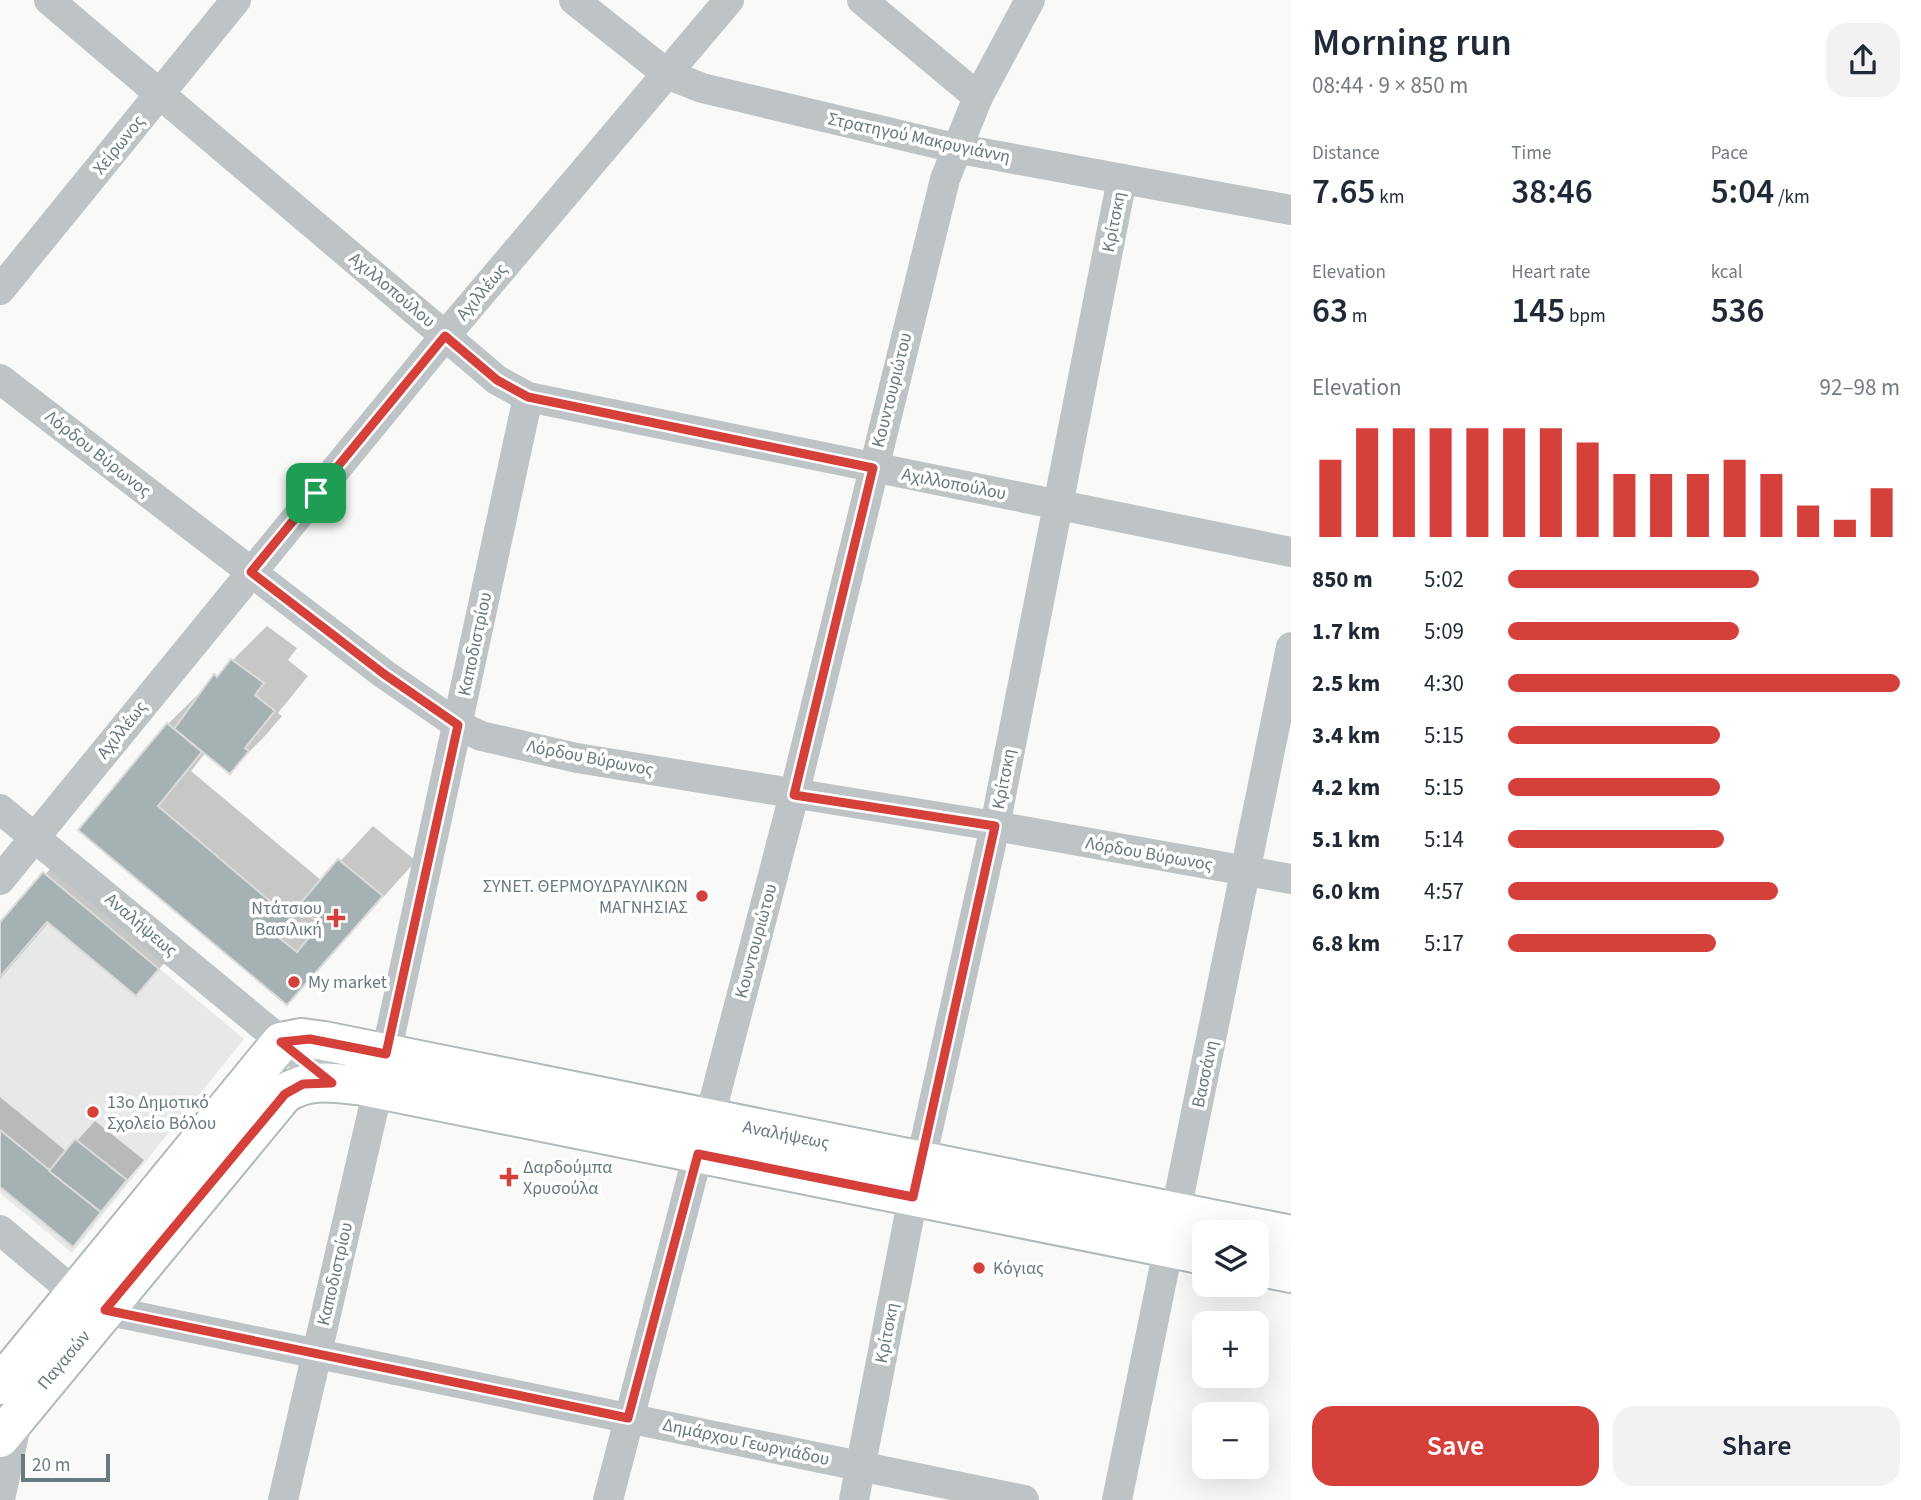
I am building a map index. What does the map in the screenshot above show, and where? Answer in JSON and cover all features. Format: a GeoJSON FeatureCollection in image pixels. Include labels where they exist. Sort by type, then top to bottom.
{"type":"FeatureCollection","features":[{"type":"Feature","properties":{"kind":"main road","name":"Αναλήψεως"},"geometry":{"type":"LineString","coordinates":[[281,1042],[310,1039],[382,1072],[917,1179],[1183,1239],[1291,1235]]}},
{"type":"Feature","properties":{"kind":"main road","name":"Παγασών"},"geometry":{"type":"LineString","coordinates":[[6,1413],[281,1042]]}},
{"type":"Feature","properties":{"kind":"main road","name":"Αναλήψεως"},"geometry":{"type":"LineString","coordinates":[[332,1083],[382,1072]]}},
{"type":"Feature","properties":{"kind":"main road","name":"Παγασών"},"geometry":{"type":"LineString","coordinates":[[90,1302],[285,1094],[303,1084],[332,1083]]}},
{"type":"Feature","properties":{"kind":"main road"},"geometry":{"type":"LineString","coordinates":[[1269,1269],[1291,1273]]}},
{"type":"Feature","properties":{"kind":"street","name":"Αχιλλοπούλου"},"geometry":{"type":"LineString","coordinates":[[49,0],[497,380],[528,397],[1291,552]]}},
{"type":"Feature","properties":{"kind":"street","name":"Χείρωνος"},"geometry":{"type":"LineString","coordinates":[[0,290],[236,0]]}},
{"type":"Feature","properties":{"kind":"street","name":"Στρατηγού Μακρυγιάννη"},"geometry":{"type":"LineString","coordinates":[[574,0],[667,74],[722,94],[955,148],[1291,210]]}},
{"type":"Feature","properties":{"kind":"street","name":"Αχιλλέως"},"geometry":{"type":"LineString","coordinates":[[0,880],[445,336],[729,0]]}},
{"type":"Feature","properties":{"kind":"street"},"geometry":{"type":"LineString","coordinates":[[862,0],[978,97]]}},
{"type":"Feature","properties":{"kind":"street","name":"Κουντουριώτου"},"geometry":{"type":"LineString","coordinates":[[608,1500],[794,795],[943,187],[955,148],[978,97],[1030,0]]}},
{"type":"Feature","properties":{"kind":"street","name":"Κρίτσκη"},"geometry":{"type":"LineString","coordinates":[[853,1500],[917,1179],[995,826],[1122,179]]}},
{"type":"Feature","properties":{"kind":"street","name":"Λόρδου Βύρωνος"},"geometry":{"type":"LineString","coordinates":[[0,379],[384,674],[458,725],[481,736],[577,758],[995,826],[1291,879]]}},
{"type":"Feature","properties":{"kind":"street","name":"Καποδιστρίου"},"geometry":{"type":"LineString","coordinates":[[283,1500],[382,1072],[528,397]]}},
{"type":"Feature","properties":{"kind":"street","name":"Βασσάνη"},"geometry":{"type":"LineString","coordinates":[[1117,1500],[1183,1239],[1246,871],[1291,647]]}},
{"type":"Feature","properties":{"kind":"street","name":"Αναλήψεως"},"geometry":{"type":"LineString","coordinates":[[0,809],[332,1083]]}},
{"type":"Feature","properties":{"kind":"street","name":"Δημάρχου Γεωργιάδου"},"geometry":{"type":"LineString","coordinates":[[0,1230],[90,1302],[317,1356],[1024,1500]]}},
{"type":"Feature","properties":{"kind":"street"},"geometry":{"type":"LineString","coordinates":[[0,1499],[6,1413]]}},
{"type":"Feature","properties":{"kind":"shaded area","name":"13o Δημοτικό Σχολείο Βόλου"},"geometry":{"type":"Polygon","coordinates":[[[43,872],[244,1039],[72,1253],[0,1193],[0,922],[43,872]]]}},
{"type":"Feature","properties":{"kind":"building"},"geometry":{"type":"Polygon","coordinates":[[[231,659],[264,683],[255,695],[275,711],[245,748],[249,751],[230,774],[174,729],[214,674],[217,677],[231,659]]]}},
{"type":"Feature","properties":{"kind":"building"},"geometry":{"type":"Polygon","coordinates":[[[167,723],[202,752],[158,806],[291,919],[277,936],[297,952],[320,924],[298,906],[338,859],[383,896],[287,1005],[78,830],[167,723]]]}},
{"type":"Feature","properties":{"kind":"building"},"geometry":{"type":"Polygon","coordinates":[[[43,872],[159,969],[136,996],[47,922],[0,977],[0,922],[43,872]]]}},
{"type":"Feature","properties":{"kind":"building"},"geometry":{"type":"Polygon","coordinates":[[[0,1130],[101,1212],[73,1247],[0,1187],[0,1130]]]}},
{"type":"Feature","properties":{"kind":"building"},"geometry":{"type":"Polygon","coordinates":[[[75,1139],[127,1180],[101,1212],[49,1171],[75,1139]]]}},
{"type":"Feature","properties":{"kind":"place","name":"ΣΥΝΕΤ. ΘΕΡΜΟΥΔΡΑΥΛΙΚΩΝ ΜΑΓΝΗΣΙΑΣ"},"geometry":{"type":"Point","coordinates":[702,896]}},
{"type":"Feature","properties":{"kind":"place","name":"Ντάτσιου Βασιλική"},"geometry":{"type":"Point","coordinates":[336,918]}},
{"type":"Feature","properties":{"kind":"place","name":"My market"},"geometry":{"type":"Point","coordinates":[294,982]}},
{"type":"Feature","properties":{"kind":"place","name":"13o Δημοτικό Σχολείο Βόλου"},"geometry":{"type":"Point","coordinates":[93,1112]}},
{"type":"Feature","properties":{"kind":"place","name":"Δαρδούμπα Χρυσούλα"},"geometry":{"type":"Point","coordinates":[509,1177]}},
{"type":"Feature","properties":{"kind":"place","name":"Κόγιας"},"geometry":{"type":"Point","coordinates":[979,1268]}},
{"type":"Feature","properties":{"kind":"route"},"geometry":{"type":"LineString","coordinates":[[445,336],[497,380],[528,397],[873,468],[794,795],[995,826],[913,1197],[698,1154],[628,1418],[317,1356],[105,1310],[285,1094],[303,1084],[332,1083],[281,1042],[294,1038],[310,1039],[386,1054],[458,725],[384,674],[251,572],[316,493],[445,336]]}}]}
